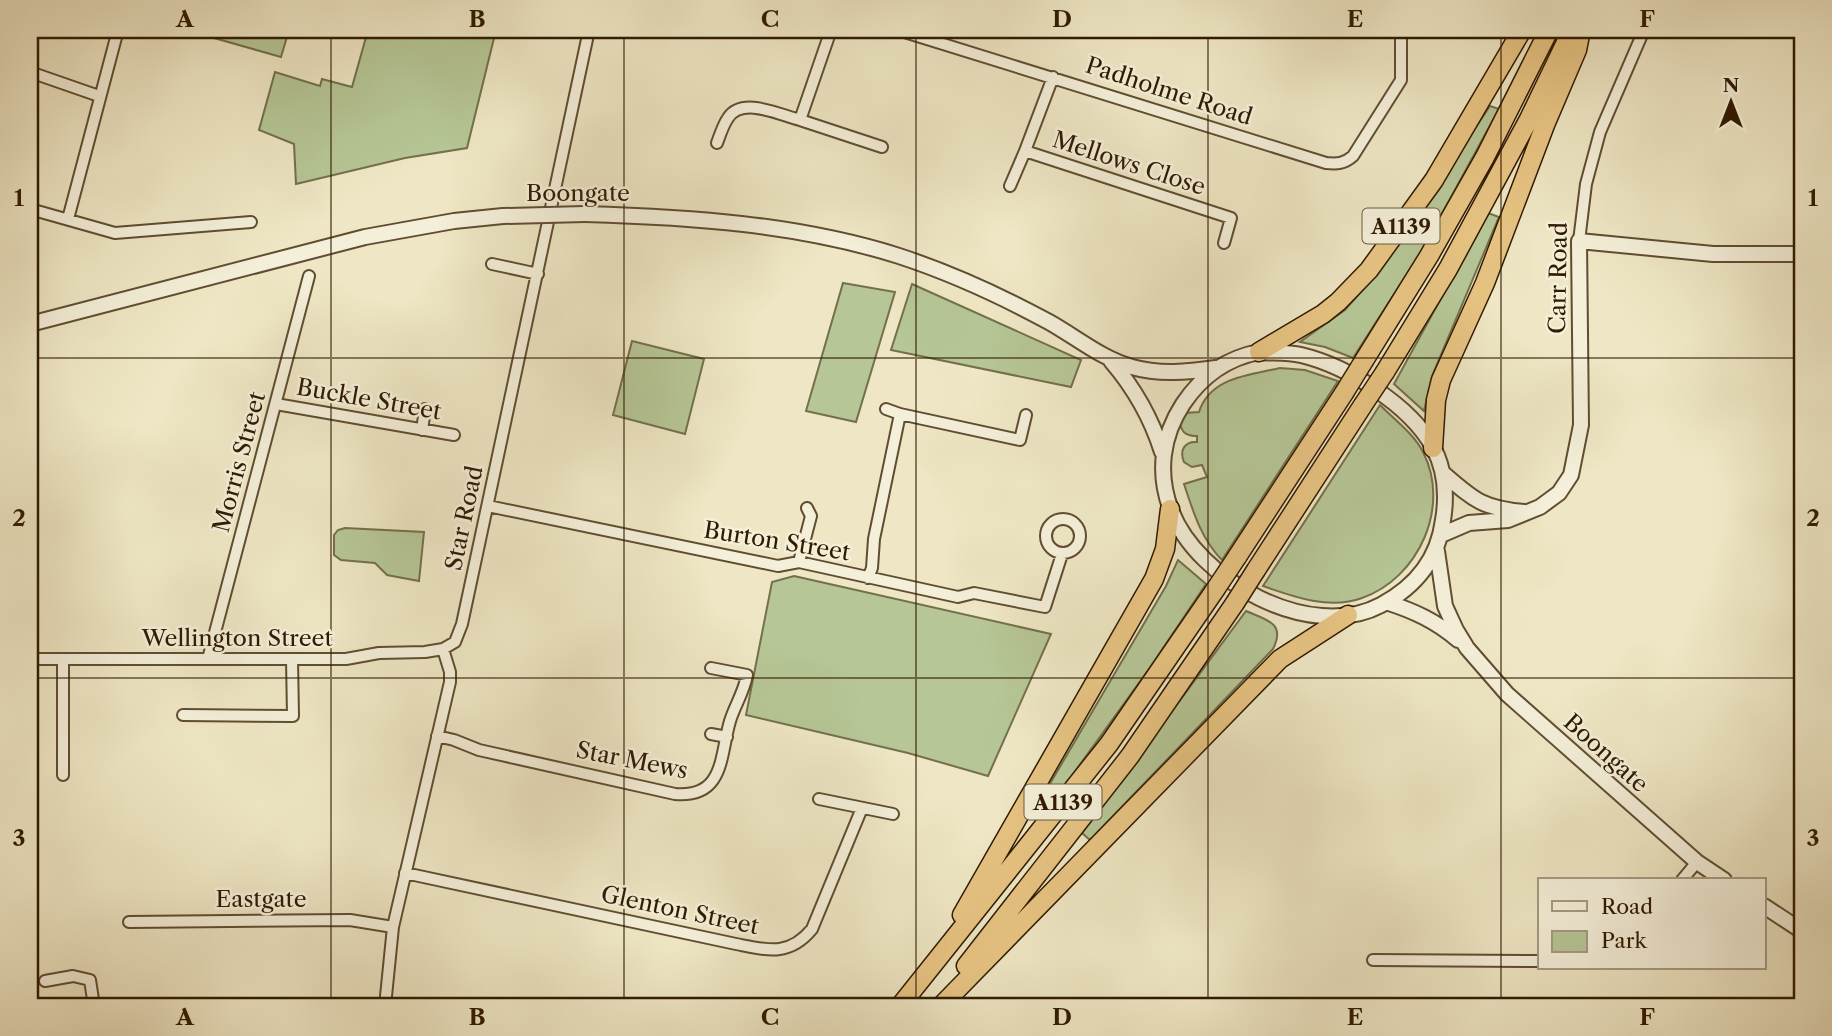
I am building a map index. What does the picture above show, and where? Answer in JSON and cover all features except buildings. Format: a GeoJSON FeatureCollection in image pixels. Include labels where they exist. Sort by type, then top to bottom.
{"type":"FeatureCollection","features":[{"type":"Feature","properties":{"kind":"highway","name":"A1139"},"geometry":{"type":"LineString","coordinates":[[1259,352],[1323,314],[1369,270],[1434,180],[1522,30]]}},
{"type":"Feature","properties":{"kind":"highway","name":"A1139"},"geometry":{"type":"LineString","coordinates":[[900,1006],[1109,744],[1237,557],[1429,256],[1485,157],[1549,30]]}},
{"type":"Feature","properties":{"kind":"highway","name":"A1139"},"geometry":{"type":"LineString","coordinates":[[1549,97],[1572,30]]}},
{"type":"Feature","properties":{"kind":"highway","name":"A1139"},"geometry":{"type":"LineString","coordinates":[[935,1006],[1130,756],[1235,603],[1448,270],[1577,50],[1581,30]]}},
{"type":"Feature","properties":{"kind":"highway","name":"A1139"},"geometry":{"type":"LineString","coordinates":[[1433,447],[1436,400],[1441,380],[1485,283],[1537,122]]}},
{"type":"Feature","properties":{"kind":"highway","name":"A1139"},"geometry":{"type":"LineString","coordinates":[[934,964],[1154,579],[1165,549],[1170,509]]}},
{"type":"Feature","properties":{"kind":"highway","name":"A1139"},"geometry":{"type":"LineString","coordinates":[[941,1006],[1280,659],[1348,615]]}},
{"type":"Feature","properties":{"kind":"street"},"geometry":{"type":"LineString","coordinates":[[68,219],[118,30]]}},
{"type":"Feature","properties":{"kind":"street","name":"Star Road"},"geometry":{"type":"LineString","coordinates":[[443,649],[455,642],[460,633],[538,274],[560,159],[590,30]]}},
{"type":"Feature","properties":{"kind":"street"},"geometry":{"type":"LineString","coordinates":[[800,120],[831,30]]}},
{"type":"Feature","properties":{"kind":"street","name":"Padholme Road"},"geometry":{"type":"LineString","coordinates":[[898,30],[1325,163],[1337,164],[1346,162],[1353,156],[1401,80],[1401,30]]}},
{"type":"Feature","properties":{"kind":"street","name":"Carr Road"},"geometry":{"type":"LineString","coordinates":[[1439,542],[1469,523],[1508,520],[1540,507],[1559,494],[1571,475],[1576,459],[1582,412],[1579,241],[1586,184],[1600,132],[1644,30]]}},
{"type":"Feature","properties":{"kind":"street"},"geometry":{"type":"LineString","coordinates":[[30,72],[99,96]]}},
{"type":"Feature","properties":{"kind":"street","name":"Mellows Close"},"geometry":{"type":"LineString","coordinates":[[1053,77],[1025,151],[1231,218],[1224,243]]}},
{"type":"Feature","properties":{"kind":"street"},"geometry":{"type":"LineString","coordinates":[[717,143],[729,116],[739,108],[751,107],[882,147]]}},
{"type":"Feature","properties":{"kind":"street"},"geometry":{"type":"LineString","coordinates":[[1010,186],[1025,151]]}},
{"type":"Feature","properties":{"kind":"street"},"geometry":{"type":"LineString","coordinates":[[30,209],[115,233],[251,222]]}},
{"type":"Feature","properties":{"kind":"street","name":"Boongate"},"geometry":{"type":"LineString","coordinates":[[30,324],[365,237],[454,221],[503,216],[585,214],[745,224],[863,246],[925,265],[964,281],[1028,311],[1110,359],[1133,368],[1181,373],[1216,368]]}},
{"type":"Feature","properties":{"kind":"street"},"geometry":{"type":"LineString","coordinates":[[1579,241],[1713,254],[1802,254]]}},
{"type":"Feature","properties":{"kind":"street"},"geometry":{"type":"LineString","coordinates":[[492,264],[538,274]]}},
{"type":"Feature","properties":{"kind":"street","name":"Morris Street"},"geometry":{"type":"LineString","coordinates":[[208,659],[309,276]]}},
{"type":"Feature","properties":{"kind":"street"},"geometry":{"type":"LineString","coordinates":[[1259,352],[1300,355],[1359,379],[1406,415],[1433,447],[1443,473],[1445,508],[1439,542],[1420,576],[1407,589],[1363,612],[1318,616],[1297,612],[1258,597],[1233,583],[1198,552],[1184,535],[1170,509],[1162,454],[1166,434],[1176,414],[1189,394],[1216,368],[1259,352]]}},
{"type":"Feature","properties":{"kind":"street","name":"Boongate"},"geometry":{"type":"LineString","coordinates":[[1110,359],[1129,382],[1144,407],[1162,454]]}},
{"type":"Feature","properties":{"kind":"street","name":"Buckle Street"},"geometry":{"type":"LineString","coordinates":[[276,404],[454,435]]}},
{"type":"Feature","properties":{"kind":"street"},"geometry":{"type":"LineString","coordinates":[[422,430],[425,409]]}},
{"type":"Feature","properties":{"kind":"street"},"geometry":{"type":"LineString","coordinates":[[886,409],[1020,440],[1026,415]]}},
{"type":"Feature","properties":{"kind":"street"},"geometry":{"type":"LineString","coordinates":[[868,578],[900,414]]}},
{"type":"Feature","properties":{"kind":"street"},"geometry":{"type":"LineString","coordinates":[[1443,473],[1475,500],[1494,509],[1525,512]]}},
{"type":"Feature","properties":{"kind":"street","name":"Burton Street"},"geometry":{"type":"LineString","coordinates":[[488,506],[778,566],[799,562],[958,597],[974,593],[1045,607],[1062,554]]}},
{"type":"Feature","properties":{"kind":"street"},"geometry":{"type":"LineString","coordinates":[[799,562],[811,516],[807,508]]}},
{"type":"Feature","properties":{"kind":"street","name":"Boongate"},"geometry":{"type":"LineString","coordinates":[[1439,542],[1445,606],[1467,648],[1507,694],[1697,862],[1721,878]]}},
{"type":"Feature","properties":{"kind":"street","name":"Boongate"},"geometry":{"type":"LineString","coordinates":[[1386,602],[1421,614],[1441,626],[1467,648]]}},
{"type":"Feature","properties":{"kind":"street"},"geometry":{"type":"LineString","coordinates":[[385,1006],[393,927],[450,682],[443,649]]}},
{"type":"Feature","properties":{"kind":"street","name":"Wellington Street"},"geometry":{"type":"LineString","coordinates":[[30,659],[346,659],[379,653],[443,649]]}},
{"type":"Feature","properties":{"kind":"street"},"geometry":{"type":"LineString","coordinates":[[63,659],[63,775]]}},
{"type":"Feature","properties":{"kind":"street"},"geometry":{"type":"LineString","coordinates":[[183,715],[293,716],[292,659]]}},
{"type":"Feature","properties":{"kind":"street","name":"Star Mews"},"geometry":{"type":"LineString","coordinates":[[437,736],[479,750],[686,795],[698,792],[715,777],[720,768],[735,706],[744,692],[747,676],[711,668]]}},
{"type":"Feature","properties":{"kind":"street"},"geometry":{"type":"LineString","coordinates":[[711,733],[727,737]]}},
{"type":"Feature","properties":{"kind":"street"},"geometry":{"type":"LineString","coordinates":[[819,799],[893,814]]}},
{"type":"Feature","properties":{"kind":"street","name":"Glenton Street"},"geometry":{"type":"LineString","coordinates":[[405,873],[736,944],[785,949],[803,940],[812,929],[862,808]]}},
{"type":"Feature","properties":{"kind":"street"},"geometry":{"type":"LineString","coordinates":[[1684,878],[1697,862]]}},
{"type":"Feature","properties":{"kind":"street"},"geometry":{"type":"LineString","coordinates":[[1766,907],[1802,931]]}},
{"type":"Feature","properties":{"kind":"street","name":"Eastgate"},"geometry":{"type":"LineString","coordinates":[[129,922],[350,920],[393,927]]}},
{"type":"Feature","properties":{"kind":"street"},"geometry":{"type":"LineString","coordinates":[[1373,960],[1538,961]]}},
{"type":"Feature","properties":{"kind":"street"},"geometry":{"type":"LineString","coordinates":[[45,981],[73,976],[90,981],[94,1006]]}},
{"type":"Feature","properties":{"kind":"green space"},"geometry":{"type":"Polygon","coordinates":[[[209,30],[289,30],[281,57],[207,36],[209,30]]]}},
{"type":"Feature","properties":{"kind":"green space"},"geometry":{"type":"Polygon","coordinates":[[[368,30],[496,30],[467,148],[405,158],[296,184],[294,144],[259,130],[275,72],[320,86],[322,79],[352,87],[368,30]]]}},
{"type":"Feature","properties":{"kind":"green space"},"geometry":{"type":"Polygon","coordinates":[[[1490,106],[1499,109],[1421,252],[1353,358],[1325,347],[1300,342],[1345,310],[1377,274],[1490,106]]]}},
{"type":"Feature","properties":{"kind":"green space"},"geometry":{"type":"Polygon","coordinates":[[[1488,213],[1499,217],[1432,376],[1424,411],[1394,384],[1488,213]]]}},
{"type":"Feature","properties":{"kind":"green space"},"geometry":{"type":"Polygon","coordinates":[[[843,283],[895,292],[856,422],[806,411],[843,283]]]}},
{"type":"Feature","properties":{"kind":"green space"},"geometry":{"type":"Polygon","coordinates":[[[912,284],[1081,360],[1071,387],[891,350],[912,284]]]}},
{"type":"Feature","properties":{"kind":"green space"},"geometry":{"type":"Polygon","coordinates":[[[632,341],[704,359],[685,434],[613,415],[632,341]]]}},
{"type":"Feature","properties":{"kind":"green space"},"geometry":{"type":"Polygon","coordinates":[[[1280,368],[1305,370],[1338,381],[1222,560],[1203,534],[1184,484],[1207,477],[1202,465],[1192,467],[1184,462],[1184,447],[1197,442],[1197,436],[1185,433],[1180,422],[1185,413],[1199,412],[1212,391],[1232,379],[1280,368]]]}},
{"type":"Feature","properties":{"kind":"green space"},"geometry":{"type":"Polygon","coordinates":[[[1380,405],[1415,439],[1431,473],[1431,517],[1414,557],[1400,574],[1382,588],[1350,601],[1312,601],[1263,586],[1380,405]]]}},
{"type":"Feature","properties":{"kind":"green space"},"geometry":{"type":"Polygon","coordinates":[[[345,528],[424,532],[419,581],[387,575],[375,563],[341,560],[334,555],[334,535],[345,528]]]}},
{"type":"Feature","properties":{"kind":"green space"},"geometry":{"type":"Polygon","coordinates":[[[1178,560],[1206,584],[1149,669],[1042,817],[1034,811],[1166,586],[1178,560]]]}},
{"type":"Feature","properties":{"kind":"green space"},"geometry":{"type":"Polygon","coordinates":[[[794,576],[1051,634],[988,776],[908,753],[746,715],[772,582],[794,576]]]}},
{"type":"Feature","properties":{"kind":"green space"},"geometry":{"type":"Polygon","coordinates":[[[1246,611],[1267,620],[1276,628],[1273,649],[1090,840],[1082,833],[1246,611]]]}}]}
